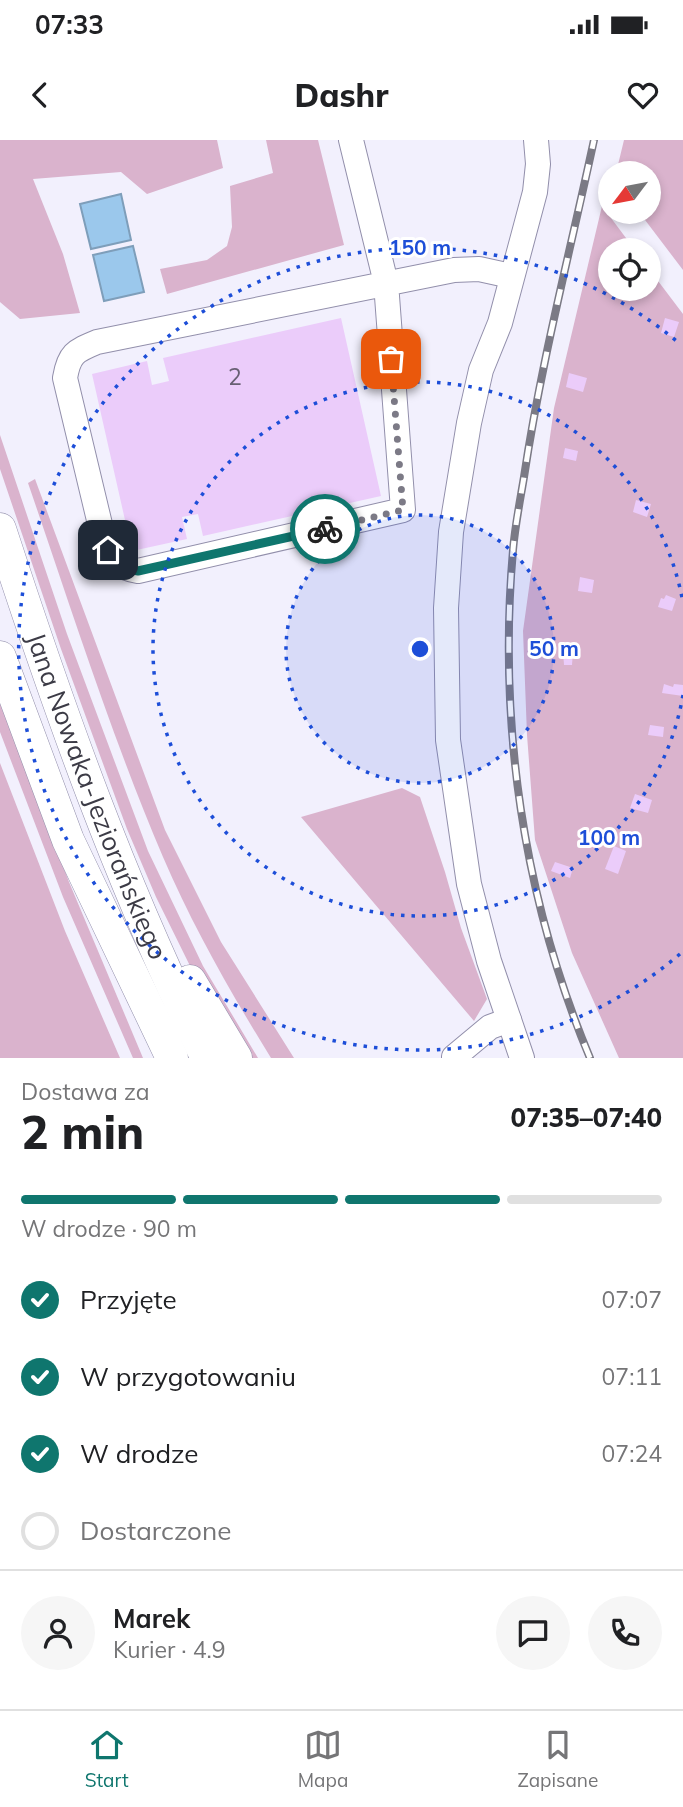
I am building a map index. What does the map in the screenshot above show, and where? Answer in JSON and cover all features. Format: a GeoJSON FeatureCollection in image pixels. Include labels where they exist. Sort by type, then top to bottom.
{"type":"FeatureCollection","features":[{"type":"Feature","properties":{"kind":"main road","name":"Jana Nowaka-Jeziorańskiego"},"geometry":{"type":"LineString","coordinates":[[0,529],[37,641],[114,853],[167,977],[207,1058]]}},
{"type":"Feature","properties":{"kind":"main road","name":"Jana Nowaka-Jeziorańskiego"},"geometry":{"type":"LineString","coordinates":[[0,657],[70,844],[172,1058]]}},
{"type":"Feature","properties":{"kind":"main road"},"geometry":{"type":"LineString","coordinates":[[70,844],[103,940],[151,1058]]}},
{"type":"Feature","properties":{"kind":"main road"},"geometry":{"type":"LineString","coordinates":[[114,853],[145,899],[236,1058]]}},
{"type":"Feature","properties":{"kind":"lane"},"geometry":{"type":"LineString","coordinates":[[351,140],[386,284],[403,510],[138,571],[125,568],[113,558],[104,541],[65,378],[68,362],[78,350],[97,342],[386,284],[454,270],[479,269],[511,276]]}},
{"type":"Feature","properties":{"kind":"lane"},"geometry":{"type":"LineString","coordinates":[[520,140],[526,219]]}},
{"type":"Feature","properties":{"kind":"lane"},"geometry":{"type":"LineString","coordinates":[[522,1058],[489,961],[470,884],[448,740],[446,621],[451,531],[469,423],[481,370],[500,323],[535,192],[538,164],[536,140]]}},
{"type":"Feature","properties":{"kind":"lane"},"geometry":{"type":"LineString","coordinates":[[454,1057],[491,1027],[509,1020]]}},
{"type":"Feature","properties":{"kind":"shaded area"},"geometry":{"type":"Polygon","coordinates":[[[0,140],[217,140],[223,168],[147,194],[121,172],[33,179],[63,254],[80,313],[20,319],[0,302],[0,140]]]}},
{"type":"Feature","properties":{"kind":"shaded area"},"geometry":{"type":"Polygon","coordinates":[[[266,140],[318,140],[344,245],[167,294],[160,269],[207,260],[227,246],[232,227],[230,186],[273,173],[266,140]]]}},
{"type":"Feature","properties":{"kind":"shaded area"},"geometry":{"type":"Polygon","coordinates":[[[624,140],[683,140],[683,270],[648,224],[662,224],[662,161],[619,161],[624,140]]]}},
{"type":"Feature","properties":{"kind":"shaded area"},"geometry":{"type":"Polygon","coordinates":[[[598,223],[616,224],[626,238],[598,238],[598,301],[661,301],[661,285],[683,314],[683,1058],[619,1058],[572,953],[535,840],[523,631],[554,408],[598,223]]]}},
{"type":"Feature","properties":{"kind":"shaded area"},"geometry":{"type":"Polygon","coordinates":[[[0,435],[67,634],[148,851],[203,966],[258,1058],[244,1058],[194,974],[156,897],[127,829],[61,649],[0,469],[0,435]]]}},
{"type":"Feature","properties":{"kind":"shaded area"},"geometry":{"type":"Polygon","coordinates":[[[35,479],[165,830],[221,942],[294,1058],[271,1058],[213,959],[175,883],[144,811],[92,671],[28,483],[35,479]]]}},
{"type":"Feature","properties":{"kind":"shaded area"},"geometry":{"type":"Polygon","coordinates":[[[0,696],[69,882],[143,1058],[133,1058],[63,897],[0,732],[0,696]]]}},
{"type":"Feature","properties":{"kind":"shaded area"},"geometry":{"type":"Polygon","coordinates":[[[0,763],[65,931],[120,1058],[0,1058],[0,763]]]}},
{"type":"Feature","properties":{"kind":"shaded area"},"geometry":{"type":"Polygon","coordinates":[[[402,788],[420,797],[461,928],[487,999],[474,1021],[301,817],[402,788]]]}},
{"type":"Feature","properties":{"kind":"water"},"geometry":{"type":"Polygon","coordinates":[[[121,194],[131,240],[91,249],[80,204],[121,194]]]}},
{"type":"Feature","properties":{"kind":"water"},"geometry":{"type":"Polygon","coordinates":[[[133,246],[144,292],[104,301],[93,255],[133,246]]]}},
{"type":"Feature","properties":{"kind":"building"},"geometry":{"type":"Polygon","coordinates":[[[341,318],[381,496],[203,536],[198,514],[182,517],[187,539],[132,551],[92,374],[147,361],[152,385],[169,381],[163,358],[341,318]]]}},
{"type":"Feature","properties":{"kind":"building"},"geometry":{"type":"Polygon","coordinates":[[[665,318],[679,322],[674,337],[661,333],[665,318]]]}},
{"type":"Feature","properties":{"kind":"building"},"geometry":{"type":"Polygon","coordinates":[[[569,373],[587,378],[583,392],[566,387],[569,373]]]}},
{"type":"Feature","properties":{"kind":"building"},"geometry":{"type":"Polygon","coordinates":[[[565,448],[578,451],[576,461],[563,458],[565,448]]]}},
{"type":"Feature","properties":{"kind":"building"},"geometry":{"type":"Polygon","coordinates":[[[636,500],[651,504],[647,517],[633,512],[636,500]]]}},
{"type":"Feature","properties":{"kind":"building"},"geometry":{"type":"Polygon","coordinates":[[[580,577],[594,580],[592,593],[578,591],[580,577]]]}},
{"type":"Feature","properties":{"kind":"building"},"geometry":{"type":"Polygon","coordinates":[[[666,595],[676,599],[672,611],[658,607],[661,598],[664,599],[666,595]]]}},
{"type":"Feature","properties":{"kind":"building"},"geometry":{"type":"Polygon","coordinates":[[[563,651],[573,651],[572,665],[564,665],[563,651]]]}},
{"type":"Feature","properties":{"kind":"building"},"geometry":{"type":"Polygon","coordinates":[[[664,684],[673,687],[674,684],[683,685],[683,696],[662,693],[664,684]]]}},
{"type":"Feature","properties":{"kind":"building"},"geometry":{"type":"Polygon","coordinates":[[[650,725],[664,727],[663,737],[648,735],[650,725]]]}},
{"type":"Feature","properties":{"kind":"building"},"geometry":{"type":"Polygon","coordinates":[[[635,794],[652,800],[648,813],[630,808],[635,794]]]}},
{"type":"Feature","properties":{"kind":"building"},"geometry":{"type":"Polygon","coordinates":[[[614,846],[626,851],[618,874],[605,869],[614,846]]]}},
{"type":"Feature","properties":{"kind":"building"},"geometry":{"type":"Polygon","coordinates":[[[555,862],[573,868],[570,878],[551,871],[555,862]]]}},
{"type":"Feature","properties":{"kind":"railway"},"geometry":{"type":"LineString","coordinates":[[590,1058],[567,997],[532,873],[513,745],[509,615],[514,541],[531,434],[594,140]]}},
{"type":"Feature","properties":{"kind":"way so far"},"geometry":{"type":"LineString","coordinates":[[325,529],[403,510],[391,359]]}},
{"type":"Feature","properties":{"kind":"route"},"geometry":{"type":"LineString","coordinates":[[108,550],[119,564],[138,571],[325,529]]}}]}
